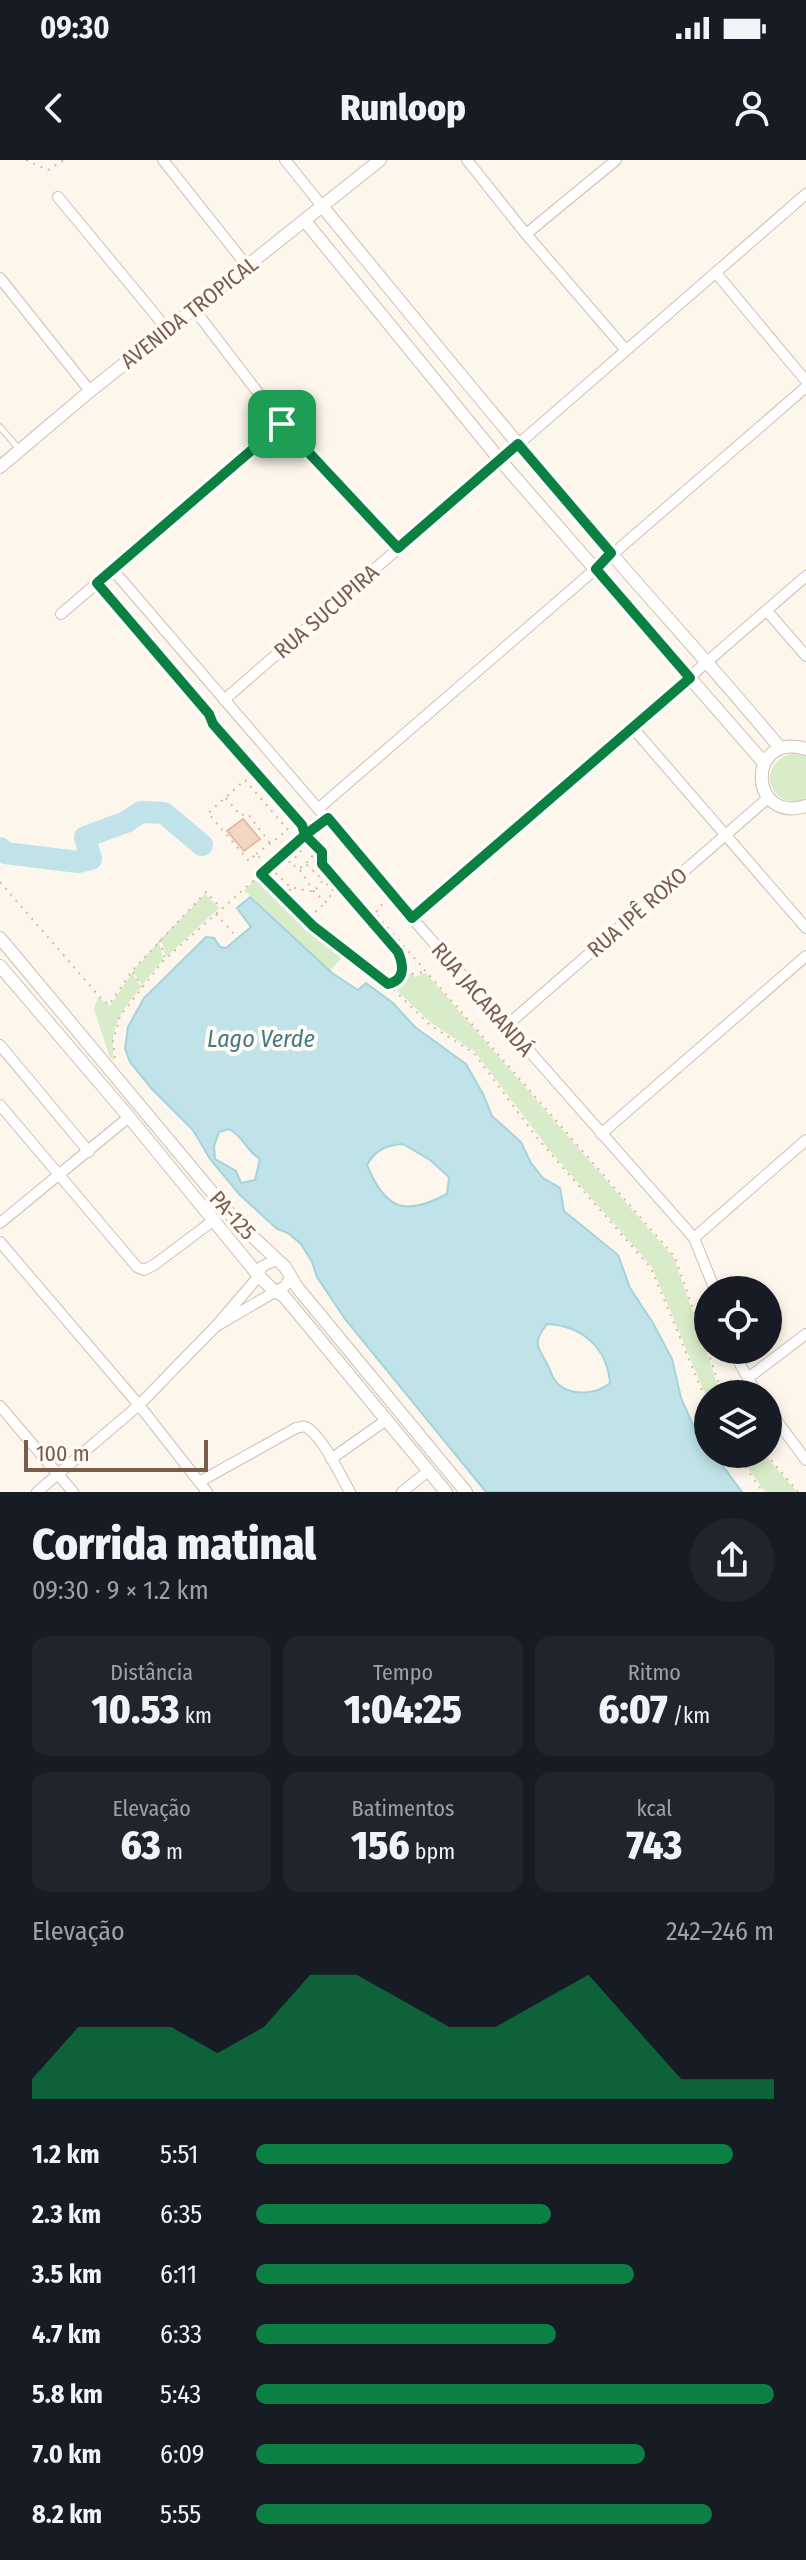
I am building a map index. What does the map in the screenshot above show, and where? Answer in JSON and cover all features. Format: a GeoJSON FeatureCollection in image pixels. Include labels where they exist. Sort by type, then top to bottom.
{"type":"FeatureCollection","features":[{"type":"Feature","properties":{"kind":"street"},"geometry":{"type":"LineString","coordinates":[[163,160],[247,266]]}},
{"type":"Feature","properties":{"kind":"street"},"geometry":{"type":"LineString","coordinates":[[285,160],[518,444],[780,748]]}},
{"type":"Feature","properties":{"kind":"street","name":"AVENIDA TROPICAL"},"geometry":{"type":"LineString","coordinates":[[0,467],[90,391],[380,160]]}},
{"type":"Feature","properties":{"kind":"street"},"geometry":{"type":"LineString","coordinates":[[467,160],[625,349]]}},
{"type":"Feature","properties":{"kind":"street"},"geometry":{"type":"LineString","coordinates":[[526,234],[616,160]]}},
{"type":"Feature","properties":{"kind":"street","name":"RUA SUCUPIRA"},"geometry":{"type":"LineString","coordinates":[[224,700],[806,194]]}},
{"type":"Feature","properties":{"kind":"street"},"geometry":{"type":"LineString","coordinates":[[58,197],[167,329]]}},
{"type":"Feature","properties":{"kind":"street"},"geometry":{"type":"LineString","coordinates":[[305,221],[500,460],[764,763]]}},
{"type":"Feature","properties":{"kind":"street"},"geometry":{"type":"LineString","coordinates":[[716,273],[806,381]]}},
{"type":"Feature","properties":{"kind":"street"},"geometry":{"type":"LineString","coordinates":[[0,278],[90,391]]}},
{"type":"Feature","properties":{"kind":"street"},"geometry":{"type":"LineString","coordinates":[[194,309],[282,424],[398,548]]}},
{"type":"Feature","properties":{"kind":"street"},"geometry":{"type":"LineString","coordinates":[[319,808],[806,387]]}},
{"type":"Feature","properties":{"kind":"street"},"geometry":{"type":"LineString","coordinates":[[61,614],[282,424]]}},
{"type":"Feature","properties":{"kind":"street","name":"RUA JACARANDÁ"},"geometry":{"type":"LineString","coordinates":[[113,570],[412,918],[694,1238],[710,1276]]}},
{"type":"Feature","properties":{"kind":"street"},"geometry":{"type":"LineString","coordinates":[[412,918],[806,576]]}},
{"type":"Feature","properties":{"kind":"street"},"geometry":{"type":"LineString","coordinates":[[767,611],[806,656]]}},
{"type":"Feature","properties":{"kind":"street"},"geometry":{"type":"LineString","coordinates":[[632,727],[806,928]]}},
{"type":"Feature","properties":{"kind":"street"},"geometry":{"type":"LineString","coordinates":[[806,749],[792,746],[780,748],[764,763],[761,775],[762,787],[768,798],[786,809],[806,806]]}},
{"type":"Feature","properties":{"kind":"street","name":"RUA IPÊ ROXO"},"geometry":{"type":"LineString","coordinates":[[506,1026],[768,798]]}},
{"type":"Feature","properties":{"kind":"street","name":"PA-125"},"geometry":{"type":"LineString","coordinates":[[0,938],[236,1221],[291,1276],[466,1492]]}},
{"type":"Feature","properties":{"kind":"street"},"geometry":{"type":"LineString","coordinates":[[601,1134],[806,956]]}},
{"type":"Feature","properties":{"kind":"street","name":"PA-125"},"geometry":{"type":"LineString","coordinates":[[0,966],[259,1276],[274,1291],[283,1295],[446,1492]]}},
{"type":"Feature","properties":{"kind":"street"},"geometry":{"type":"LineString","coordinates":[[0,1045],[89,1152]]}},
{"type":"Feature","properties":{"kind":"street"},"geometry":{"type":"LineString","coordinates":[[0,1105],[137,1267],[144,1270],[214,1220]]}},
{"type":"Feature","properties":{"kind":"street"},"geometry":{"type":"LineString","coordinates":[[0,1223],[129,1117]]}},
{"type":"Feature","properties":{"kind":"street"},"geometry":{"type":"LineString","coordinates":[[694,1238],[806,1140]]}},
{"type":"Feature","properties":{"kind":"street"},"geometry":{"type":"LineString","coordinates":[[0,1242],[139,1405],[207,1492]]}},
{"type":"Feature","properties":{"kind":"street"},"geometry":{"type":"LineString","coordinates":[[37,1492],[139,1405],[216,1326],[223,1314],[259,1276],[264,1263],[276,1260]]}},
{"type":"Feature","properties":{"kind":"street"},"geometry":{"type":"LineString","coordinates":[[216,1326],[285,1286],[291,1276]]}},
{"type":"Feature","properties":{"kind":"street"},"geometry":{"type":"LineString","coordinates":[[742,1364],[748,1378],[806,1334]]}},
{"type":"Feature","properties":{"kind":"street"},"geometry":{"type":"LineString","coordinates":[[0,1406],[73,1492]]}},
{"type":"Feature","properties":{"kind":"street"},"geometry":{"type":"LineString","coordinates":[[331,1459],[382,1423]]}},
{"type":"Feature","properties":{"kind":"street"},"geometry":{"type":"LineString","coordinates":[[199,1482],[296,1428],[304,1427],[310,1430],[331,1459],[350,1492]]}},
{"type":"Feature","properties":{"kind":"street"},"geometry":{"type":"LineString","coordinates":[[782,1428],[806,1460]]}},
{"type":"Feature","properties":{"kind":"street"},"geometry":{"type":"LineString","coordinates":[[402,1492],[427,1472]]}},
{"type":"Feature","properties":{"kind":"lane"},"geometry":{"type":"LineString","coordinates":[[0,427],[20,450]]}},
{"type":"Feature","properties":{"kind":"path"},"geometry":{"type":"LineString","coordinates":[[27,161],[48,170],[64,160]]}},
{"type":"Feature","properties":{"kind":"path"},"geometry":{"type":"LineString","coordinates":[[97,583],[209,714],[213,724],[302,825],[305,835],[322,852],[322,864],[398,952],[403,964],[412,974],[426,971]]}},
{"type":"Feature","properties":{"kind":"path"},"geometry":{"type":"LineString","coordinates":[[245,780],[288,830],[249,861],[208,813],[225,797],[245,780]]}},
{"type":"Feature","properties":{"kind":"path"},"geometry":{"type":"LineString","coordinates":[[225,797],[240,815],[248,814],[271,843]]}},
{"type":"Feature","properties":{"kind":"path"},"geometry":{"type":"LineString","coordinates":[[113,1041],[120,1016],[164,960],[220,908],[328,818]]}},
{"type":"Feature","properties":{"kind":"path"},"geometry":{"type":"LineString","coordinates":[[289,862],[300,854],[303,845],[312,849],[312,858],[299,869]]}},
{"type":"Feature","properties":{"kind":"path"},"geometry":{"type":"LineString","coordinates":[[256,854],[290,887],[314,892]]}},
{"type":"Feature","properties":{"kind":"path"},"geometry":{"type":"LineString","coordinates":[[284,854],[299,869],[314,892],[326,902]]}},
{"type":"Feature","properties":{"kind":"path"},"geometry":{"type":"LineString","coordinates":[[306,864],[334,891],[313,914]]}},
{"type":"Feature","properties":{"kind":"path"},"geometry":{"type":"LineString","coordinates":[[261,874],[323,934],[388,984],[430,1025],[474,1053],[538,1139],[651,1268],[698,1380]]}},
{"type":"Feature","properties":{"kind":"path"},"geometry":{"type":"LineString","coordinates":[[314,892],[323,880]]}},
{"type":"Feature","properties":{"kind":"path"},"geometry":{"type":"LineString","coordinates":[[0,882],[109,1005],[132,971],[206,892],[220,908]]}},
{"type":"Feature","properties":{"kind":"path"},"geometry":{"type":"LineString","coordinates":[[290,887],[293,906]]}},
{"type":"Feature","properties":{"kind":"path"},"geometry":{"type":"LineString","coordinates":[[293,906],[313,914],[323,934]]}},
{"type":"Feature","properties":{"kind":"path"},"geometry":{"type":"LineString","coordinates":[[362,910],[375,913],[675,1257],[718,1380]]}},
{"type":"Feature","properties":{"kind":"path"},"geometry":{"type":"LineString","coordinates":[[215,913],[234,934]]}},
{"type":"Feature","properties":{"kind":"path"},"geometry":{"type":"LineString","coordinates":[[160,939],[164,960]]}},
{"type":"Feature","properties":{"kind":"path"},"geometry":{"type":"LineString","coordinates":[[388,984],[397,981],[403,964]]}},
{"type":"Feature","properties":{"kind":"path"},"geometry":{"type":"LineString","coordinates":[[132,971],[142,987]]}},
{"type":"Feature","properties":{"kind":"path"},"geometry":{"type":"LineString","coordinates":[[746,1468],[763,1492]]}},
{"type":"Feature","properties":{"kind":"path"},"geometry":{"type":"LineString","coordinates":[[778,1468],[798,1492]]}},
{"type":"Feature","properties":{"kind":"green space"},"geometry":{"type":"Polygon","coordinates":[[[793,753],[806,756],[806,799],[793,801],[775,793],[770,775],[781,758],[793,753]]]}},
{"type":"Feature","properties":{"kind":"green space"},"geometry":{"type":"Polygon","coordinates":[[[261,875],[312,927],[346,953],[330,971],[244,890],[261,875]]]}},
{"type":"Feature","properties":{"kind":"green space"},"geometry":{"type":"Polygon","coordinates":[[[205,894],[219,908],[166,957],[161,939],[205,894]]]}},
{"type":"Feature","properties":{"kind":"green space"},"geometry":{"type":"Polygon","coordinates":[[[159,941],[163,960],[142,985],[133,971],[159,941]]]}},
{"type":"Feature","properties":{"kind":"green space"},"geometry":{"type":"Polygon","coordinates":[[[404,967],[415,977],[426,973],[674,1258],[694,1316],[694,1364],[710,1364],[716,1380],[699,1380],[652,1267],[551,1152],[475,1052],[430,1022],[391,985],[398,982],[404,967]]]}},
{"type":"Feature","properties":{"kind":"green space"},"geometry":{"type":"Polygon","coordinates":[[[132,973],[141,987],[127,1005],[115,1029],[114,1061],[109,1055],[94,1009],[98,997],[110,1006],[132,973]]]}},
{"type":"Feature","properties":{"kind":"green space"},"geometry":{"type":"Polygon","coordinates":[[[748,1468],[776,1468],[797,1492],[765,1492],[748,1468]]]}},
{"type":"Feature","properties":{"kind":"water","name":"Lago Verde"},"geometry":{"type":"Polygon","coordinates":[[[250,897],[332,973],[358,990],[366,983],[393,1003],[415,1027],[466,1064],[492,1116],[521,1142],[531,1163],[543,1178],[560,1188],[564,1211],[618,1255],[630,1288],[672,1359],[681,1398],[694,1427],[694,1468],[724,1468],[742,1492],[486,1492],[345,1319],[317,1277],[301,1244],[288,1233],[277,1229],[239,1194],[210,1159],[193,1130],[130,1062],[125,1049],[128,1027],[144,998],[206,937],[214,938],[220,947],[226,948],[251,927],[237,908],[250,897]],[[229,1129],[219,1132],[214,1146],[215,1159],[236,1171],[241,1183],[255,1180],[260,1159],[229,1129]],[[403,1144],[377,1152],[367,1165],[381,1191],[389,1200],[408,1207],[447,1194],[449,1177],[430,1160],[403,1144]],[[547,1324],[538,1347],[558,1384],[570,1391],[584,1392],[598,1390],[610,1383],[604,1359],[591,1341],[572,1329],[547,1324]]]}},
{"type":"Feature","properties":{"kind":"building"},"geometry":{"type":"Polygon","coordinates":[[[243,819],[260,839],[244,851],[227,831],[243,819]]]}},
{"type":"Feature","properties":{"kind":"waterway"},"geometry":{"type":"LineString","coordinates":[[0,848],[5,853],[78,862],[91,859],[85,837],[126,822],[141,812],[164,813],[202,845]]}},
{"type":"Feature","properties":{"kind":"route"},"geometry":{"type":"LineString","coordinates":[[282,424],[97,583],[212,717],[213,724],[302,825],[305,835],[261,874],[313,926],[388,984],[397,981],[401,975],[403,964],[398,952],[322,864],[322,852],[305,835],[328,818],[412,918],[690,678],[596,569],[611,553],[518,444],[398,548],[282,424]]}}]}
